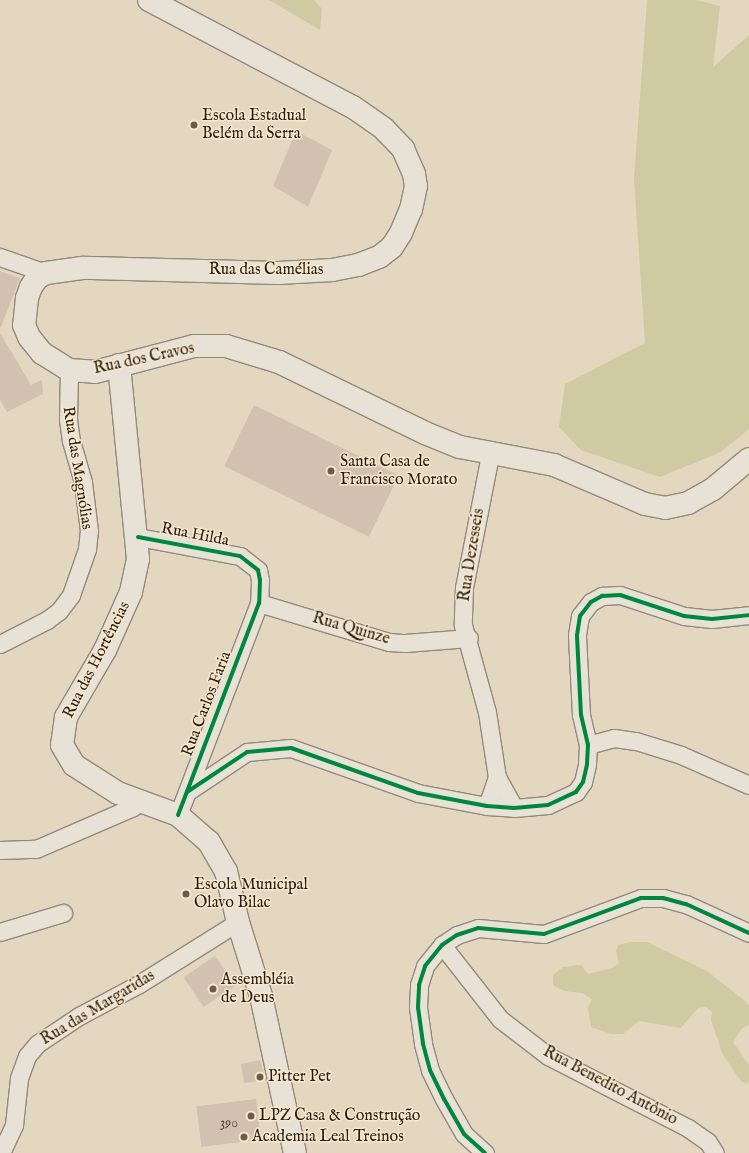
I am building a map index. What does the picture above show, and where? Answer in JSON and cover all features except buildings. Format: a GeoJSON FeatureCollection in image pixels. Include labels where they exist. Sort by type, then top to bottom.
{"type":"FeatureCollection","features":[{"type":"Feature","properties":{"kind":"main road","name":"Rua das Camélias"},"geometry":{"type":"LineString","coordinates":[[46,273],[82,268],[278,273],[333,270],[358,265],[379,257],[388,250],[401,233],[411,209],[416,186],[414,174],[403,150],[384,129],[354,107],[149,0]]}},
{"type":"Feature","properties":{"kind":"main road","name":"Rua dos Cravos"},"geometry":{"type":"LineString","coordinates":[[46,273],[37,278],[31,287],[27,298],[24,325],[29,337],[42,353],[69,370],[95,372],[119,364],[194,346],[226,346],[279,362],[430,435],[460,447],[491,450],[554,464],[626,496],[664,508],[688,503],[713,489],[749,459]]}},
{"type":"Feature","properties":{"kind":"main road","name":"Rua das Hortências"},"geometry":{"type":"LineString","coordinates":[[119,364],[138,536],[138,559],[132,592],[105,650],[66,717],[62,737],[66,755],[74,765],[118,793],[141,800],[178,815],[209,842],[226,871],[238,922],[261,996],[295,1153]]}},
{"type":"Feature","properties":{"kind":"street"},"geometry":{"type":"LineString","coordinates":[[0,258],[46,273]]}},
{"type":"Feature","properties":{"kind":"street","name":"Rua das Magnólias"},"geometry":{"type":"LineString","coordinates":[[0,644],[47,620],[59,611],[70,596],[86,549],[89,531],[84,489],[68,419],[69,370]]}},
{"type":"Feature","properties":{"kind":"street","name":"Rua Dezesseis"},"geometry":{"type":"LineString","coordinates":[[491,450],[464,588],[464,625],[487,712],[497,778],[514,808]]}},
{"type":"Feature","properties":{"kind":"street","name":"Rua Hilda"},"geometry":{"type":"LineString","coordinates":[[138,536],[240,556],[258,570],[259,603]]}},
{"type":"Feature","properties":{"kind":"street"},"geometry":{"type":"LineString","coordinates":[[187,792],[247,752],[291,748],[418,793],[487,806],[514,808],[548,805],[576,792],[584,776],[588,745],[581,715],[577,635],[580,616],[591,602],[602,596],[620,595],[684,616],[712,619],[749,615]]}},
{"type":"Feature","properties":{"kind":"street","name":"Rua Quinze"},"geometry":{"type":"LineString","coordinates":[[259,603],[388,642],[405,643],[468,638]]}},
{"type":"Feature","properties":{"kind":"street","name":"Rua Carlos Faria"},"geometry":{"type":"LineString","coordinates":[[178,815],[259,603]]}},
{"type":"Feature","properties":{"kind":"street"},"geometry":{"type":"LineString","coordinates":[[588,745],[614,738],[636,740],[681,755],[749,785]]}},
{"type":"Feature","properties":{"kind":"street","name":"Rua Dezesseis"},"geometry":{"type":"LineString","coordinates":[[487,806],[497,778]]}},
{"type":"Feature","properties":{"kind":"street"},"geometry":{"type":"LineString","coordinates":[[0,850],[36,848],[133,807],[141,800]]}},
{"type":"Feature","properties":{"kind":"street"},"geometry":{"type":"LineString","coordinates":[[485,1153],[464,1134],[444,1099],[430,1070],[423,1043],[418,1007],[419,985],[425,966],[442,945],[457,935],[478,928],[544,934],[641,898],[663,898],[686,904],[749,933]]}},
{"type":"Feature","properties":{"kind":"street"},"geometry":{"type":"LineString","coordinates":[[0,932],[63,913]]}},
{"type":"Feature","properties":{"kind":"street","name":"Rua das Margaridas"},"geometry":{"type":"LineString","coordinates":[[1,1153],[14,1125],[19,1078],[27,1056],[37,1044],[80,1016],[139,984],[238,922]]}},
{"type":"Feature","properties":{"kind":"street","name":"Rua Benedito Antônio"},"geometry":{"type":"LineString","coordinates":[[442,945],[500,1019],[548,1056],[688,1128],[708,1142],[715,1153]]}},
{"type":"Feature","properties":{"kind":"shaded area"},"geometry":{"type":"Polygon","coordinates":[[[269,0],[314,0],[322,9],[320,30],[269,0]]]}},
{"type":"Feature","properties":{"kind":"shaded area"},"geometry":{"type":"Polygon","coordinates":[[[647,0],[696,0],[720,6],[713,67],[749,35],[749,429],[721,452],[660,477],[581,450],[559,427],[565,384],[645,343],[634,179],[647,0]]]}},
{"type":"Feature","properties":{"kind":"shaded area"},"geometry":{"type":"Polygon","coordinates":[[[631,942],[647,942],[707,971],[745,1001],[749,1006],[749,1025],[742,1028],[733,1042],[749,1065],[749,1081],[746,1084],[741,1081],[723,1055],[711,1020],[712,1012],[706,1007],[698,1008],[681,1028],[639,1021],[623,1034],[611,1034],[591,1027],[588,1008],[592,999],[582,993],[564,991],[553,985],[553,975],[563,967],[581,965],[588,974],[612,968],[619,963],[616,951],[618,945],[631,942]]]}},
{"type":"Feature","properties":{"kind":"cycle path"},"geometry":{"type":"LineString","coordinates":[[138,537],[240,556],[258,570],[260,580],[259,603],[178,815]]}},
{"type":"Feature","properties":{"kind":"cycle path"},"geometry":{"type":"LineString","coordinates":[[187,792],[247,752],[291,748],[418,793],[487,806],[514,808],[548,805],[576,792],[583,782],[587,764],[588,745],[581,715],[577,635],[580,616],[591,602],[602,596],[620,595],[684,616],[712,619],[749,615]]}},
{"type":"Feature","properties":{"kind":"cycle path"},"geometry":{"type":"LineString","coordinates":[[485,1153],[464,1134],[444,1099],[430,1070],[423,1043],[418,1007],[419,985],[425,966],[442,945],[457,935],[478,928],[544,934],[641,898],[663,898],[686,904],[749,933]]}},
{"type":"Feature","properties":{"kind":"place","name":"Escola Estadual Belém da Serra"},"geometry":{"type":"Point","coordinates":[194,125]}},
{"type":"Feature","properties":{"kind":"place","name":"Santa Casa de Francisco Morato"},"geometry":{"type":"Point","coordinates":[331,471]}},
{"type":"Feature","properties":{"kind":"place","name":"Escola Municipal Olavo Bilac"},"geometry":{"type":"Point","coordinates":[186,894]}},
{"type":"Feature","properties":{"kind":"place","name":"Assembléia de Deus"},"geometry":{"type":"Point","coordinates":[213,989]}},
{"type":"Feature","properties":{"kind":"place","name":"Pitter Pet"},"geometry":{"type":"Point","coordinates":[260,1077]}},
{"type":"Feature","properties":{"kind":"place","name":"LPZ Casa & Construção"},"geometry":{"type":"Point","coordinates":[251,1116]}},
{"type":"Feature","properties":{"kind":"place","name":"Academia Leal Treinos"},"geometry":{"type":"Point","coordinates":[244,1137]}}]}
